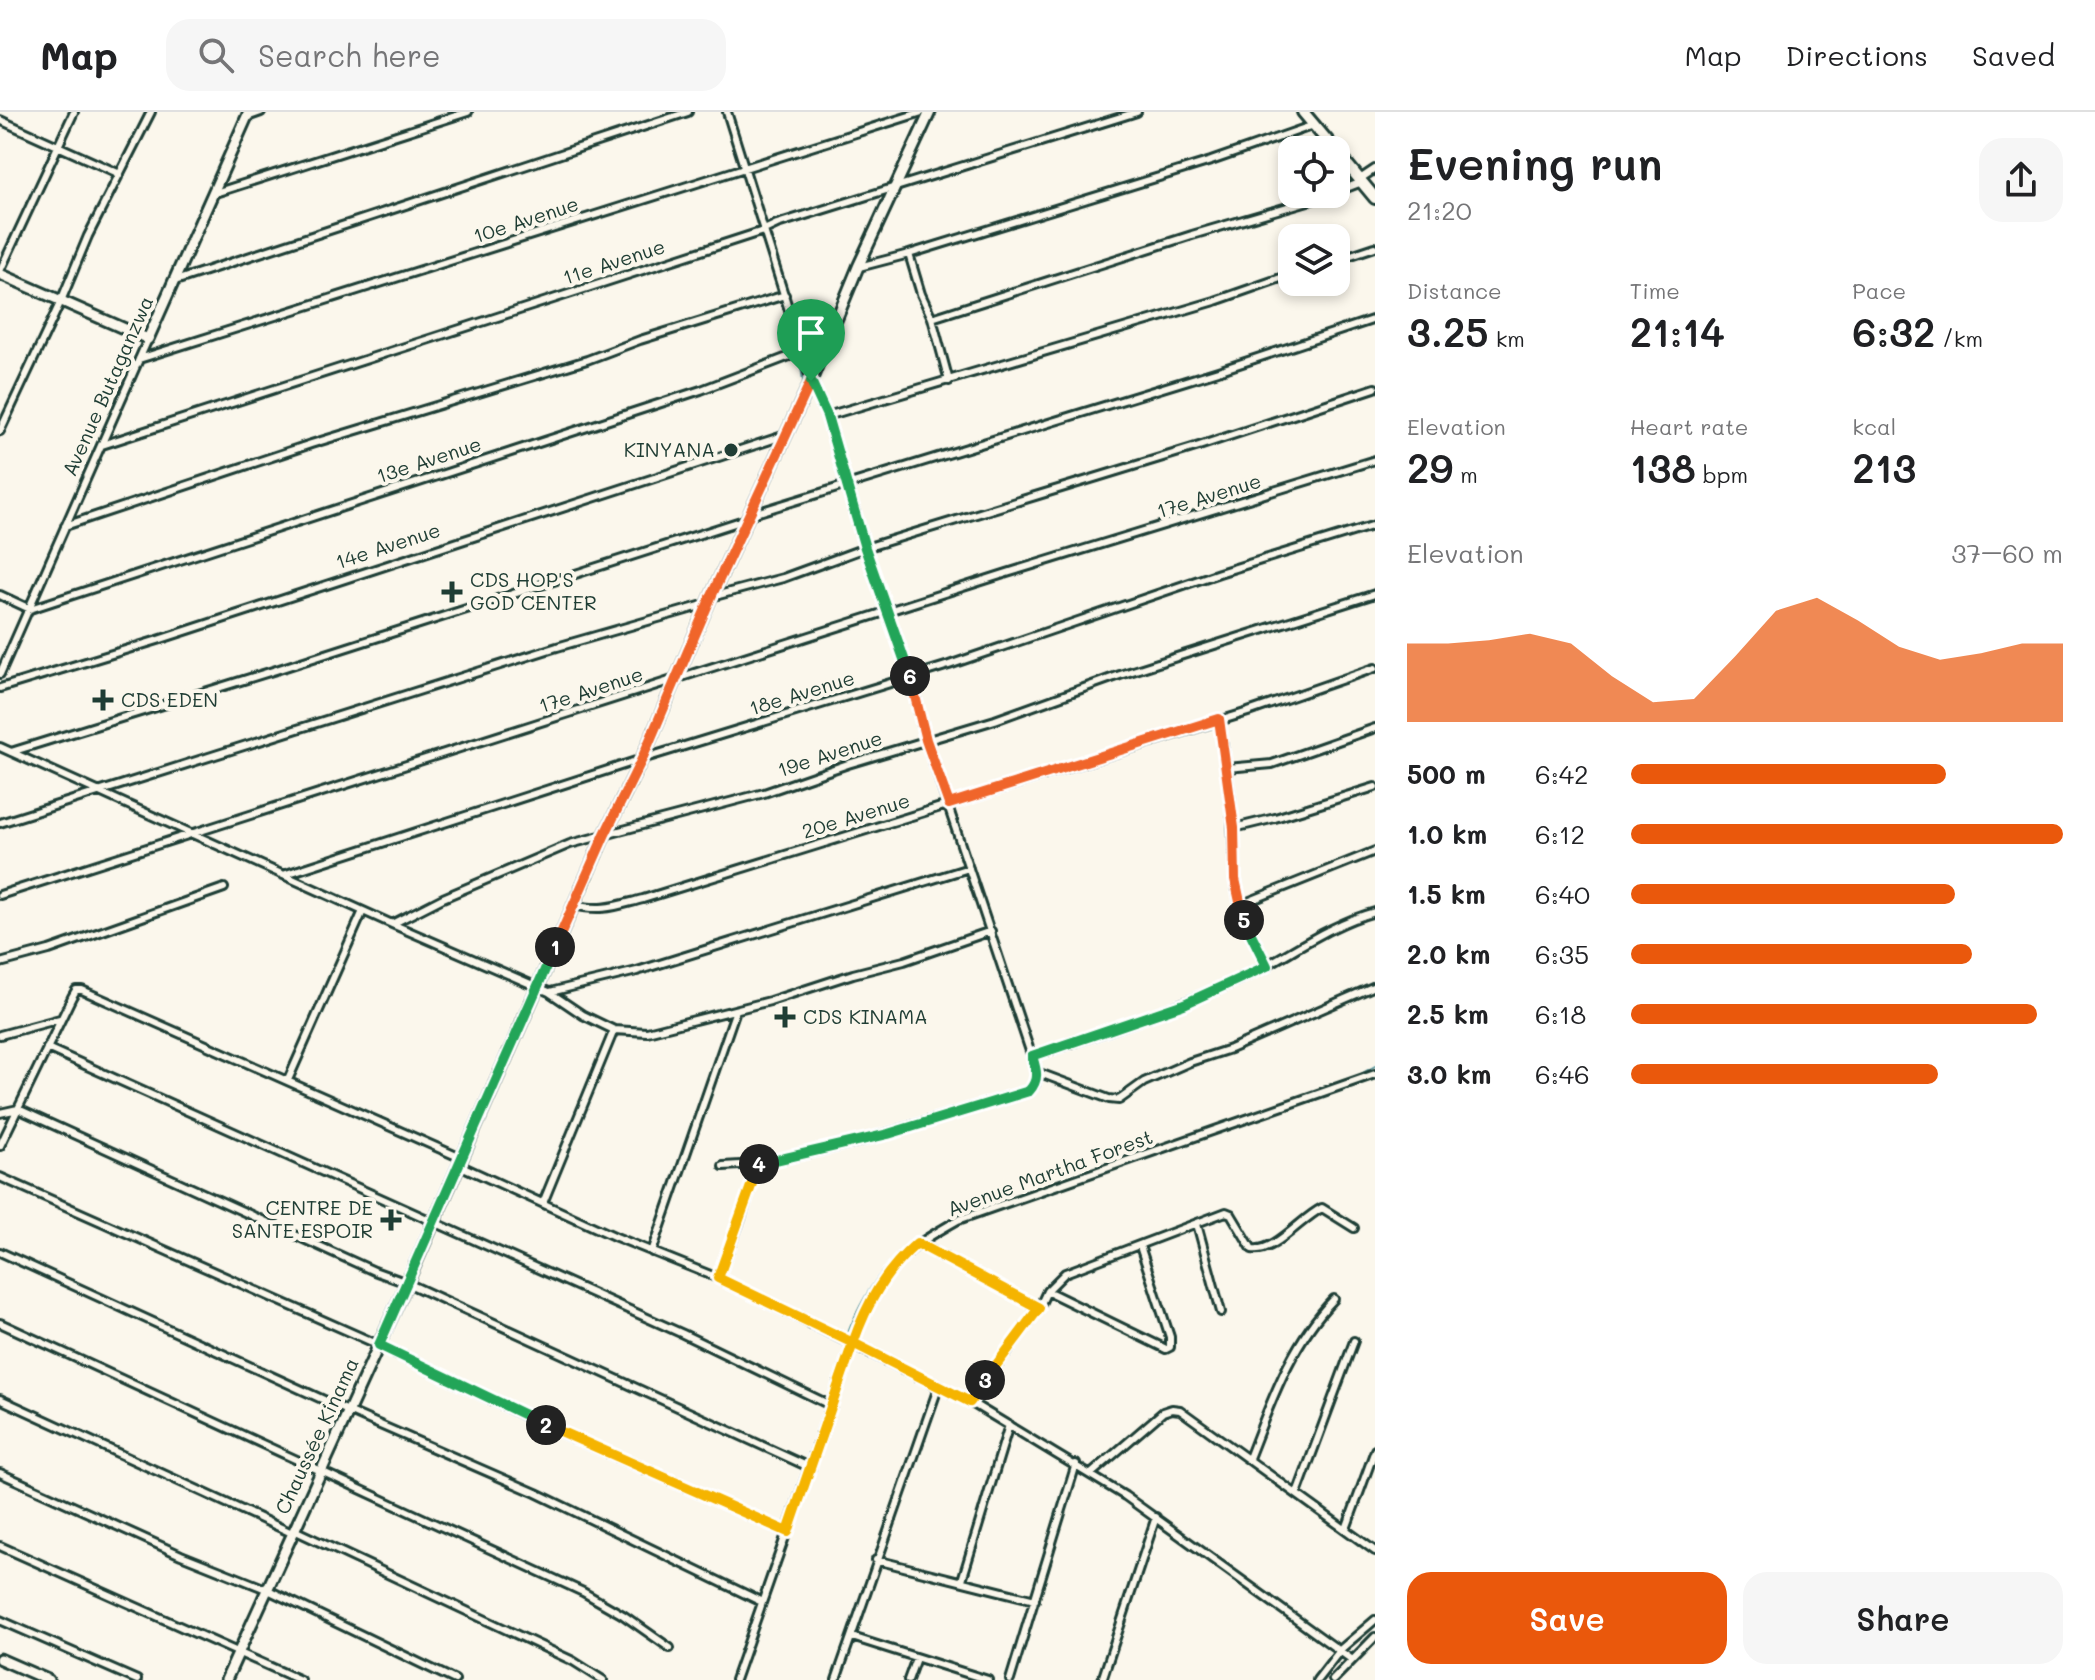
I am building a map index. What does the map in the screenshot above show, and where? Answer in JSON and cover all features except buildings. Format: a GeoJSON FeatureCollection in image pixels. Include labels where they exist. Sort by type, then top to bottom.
{"type":"FeatureCollection","features":[{"type":"Feature","properties":{"kind":"main road"},"geometry":{"type":"LineString","coordinates":[[1303,112],[1324,136]]}},
{"type":"Feature","properties":{"kind":"main road"},"geometry":{"type":"LineString","coordinates":[[1350,167],[1375,198]]}},
{"type":"Feature","properties":{"kind":"street"},"geometry":{"type":"LineString","coordinates":[[74,112],[0,273],[148,339]]}},
{"type":"Feature","properties":{"kind":"street"},"geometry":{"type":"LineString","coordinates":[[0,431],[88,236],[151,112]]}},
{"type":"Feature","properties":{"kind":"street"},"geometry":{"type":"LineString","coordinates":[[248,114],[261,112]]}},
{"type":"Feature","properties":{"kind":"street"},"geometry":{"type":"LineString","coordinates":[[215,193],[468,112]]}},
{"type":"Feature","properties":{"kind":"street"},"geometry":{"type":"LineString","coordinates":[[175,281],[688,112]]}},
{"type":"Feature","properties":{"kind":"street"},"geometry":{"type":"LineString","coordinates":[[723,1166],[758,1164],[888,1134],[1029,1091],[1035,1084],[1037,1072],[926,740],[910,676],[865,548],[827,416],[801,352],[727,112]]}},
{"type":"Feature","properties":{"kind":"street","name":"10e Avenue"},"geometry":{"type":"LineString","coordinates":[[139,359],[922,112]]}},
{"type":"Feature","properties":{"kind":"street","name":"Chaussée Kinama"},"geometry":{"type":"LineString","coordinates":[[226,1680],[407,1283],[573,905],[642,759],[710,600],[811,381],[858,267],[930,112]]}},
{"type":"Feature","properties":{"kind":"street","name":"11e Avenue"},"geometry":{"type":"LineString","coordinates":[[102,445],[777,224],[1137,112]]}},
{"type":"Feature","properties":{"kind":"street","name":"Avenue Butaganzwa"},"geometry":{"type":"LineString","coordinates":[[0,674],[248,114]]}},
{"type":"Feature","properties":{"kind":"street"},"geometry":{"type":"LineString","coordinates":[[0,120],[120,174]]}},
{"type":"Feature","properties":{"kind":"street"},"geometry":{"type":"LineString","coordinates":[[858,267],[1211,161],[1314,125]]}},
{"type":"Feature","properties":{"kind":"street"},"geometry":{"type":"LineString","coordinates":[[1350,185],[1375,169]]}},
{"type":"Feature","properties":{"kind":"street"},"geometry":{"type":"LineString","coordinates":[[932,318],[1283,208]]}},
{"type":"Feature","properties":{"kind":"street"},"geometry":{"type":"LineString","coordinates":[[1350,255],[1375,247]]}},
{"type":"Feature","properties":{"kind":"street"},"geometry":{"type":"LineString","coordinates":[[909,254],[932,318],[949,381]]}},
{"type":"Feature","properties":{"kind":"street"},"geometry":{"type":"LineString","coordinates":[[827,416],[1278,278]]}},
{"type":"Feature","properties":{"kind":"street"},"geometry":{"type":"LineString","coordinates":[[65,526],[311,444],[587,360],[783,295]]}},
{"type":"Feature","properties":{"kind":"street"},"geometry":{"type":"LineString","coordinates":[[11,752],[263,675],[845,484],[1165,388],[1375,319]]}},
{"type":"Feature","properties":{"kind":"street","name":"13e Avenue"},"geometry":{"type":"LineString","coordinates":[[30,609],[701,390],[801,352]]}},
{"type":"Feature","properties":{"kind":"street"},"geometry":{"type":"LineString","coordinates":[[0,823],[783,578],[865,548],[1199,446],[1375,388]]}},
{"type":"Feature","properties":{"kind":"street","name":"14e Avenue"},"geometry":{"type":"LineString","coordinates":[[0,688],[158,640],[786,435]]}},
{"type":"Feature","properties":{"kind":"street","name":"17e Avenue"},"geometry":{"type":"LineString","coordinates":[[0,895],[1375,460]]}},
{"type":"Feature","properties":{"kind":"street","name":"18e Avenue"},"geometry":{"type":"LineString","coordinates":[[283,875],[1375,525]]}},
{"type":"Feature","properties":{"kind":"street","name":"19e Avenue"},"geometry":{"type":"LineString","coordinates":[[392,924],[443,898],[570,844],[764,793],[1375,594]]}},
{"type":"Feature","properties":{"kind":"street"},"geometry":{"type":"LineString","coordinates":[[0,595],[30,609]]}},
{"type":"Feature","properties":{"kind":"street","name":"20e Avenue"},"geometry":{"type":"LineString","coordinates":[[573,905],[594,910],[630,902],[1248,712],[1375,668]]}},
{"type":"Feature","properties":{"kind":"street"},"geometry":{"type":"LineString","coordinates":[[1219,719],[1234,828],[1235,879],[1240,905],[1267,966]]}},
{"type":"Feature","properties":{"kind":"street"},"geometry":{"type":"LineString","coordinates":[[1227,768],[1272,764],[1375,728]]}},
{"type":"Feature","properties":{"kind":"street"},"geometry":{"type":"LineString","coordinates":[[0,747],[549,992],[583,1015],[614,1030],[647,1032],[736,1010],[904,961],[991,931]]}},
{"type":"Feature","properties":{"kind":"street"},"geometry":{"type":"LineString","coordinates":[[1234,828],[1375,787]]}},
{"type":"Feature","properties":{"kind":"street"},"geometry":{"type":"LineString","coordinates":[[1240,905],[1375,851]]}},
{"type":"Feature","properties":{"kind":"street"},"geometry":{"type":"LineString","coordinates":[[549,992],[637,971],[969,868]]}},
{"type":"Feature","properties":{"kind":"street"},"geometry":{"type":"LineString","coordinates":[[0,963],[49,950],[224,888]]}},
{"type":"Feature","properties":{"kind":"street"},"geometry":{"type":"LineString","coordinates":[[288,1080],[363,911]]}},
{"type":"Feature","properties":{"kind":"street"},"geometry":{"type":"LineString","coordinates":[[1032,1056],[1184,1004],[1267,966],[1321,934],[1375,912]]}},
{"type":"Feature","properties":{"kind":"street"},"geometry":{"type":"LineString","coordinates":[[1037,1072],[1119,1100],[1144,1082],[1375,986]]}},
{"type":"Feature","properties":{"kind":"street"},"geometry":{"type":"LineString","coordinates":[[0,1146],[60,1019],[76,990],[82,990],[288,1080],[543,1203],[718,1278],[970,1402],[1076,1464],[1156,1517],[1351,1659]]}},
{"type":"Feature","properties":{"kind":"street"},"geometry":{"type":"LineString","coordinates":[[652,1252],[736,1010]]}},
{"type":"Feature","properties":{"kind":"street"},"geometry":{"type":"LineString","coordinates":[[0,1035],[60,1019]]}},
{"type":"Feature","properties":{"kind":"street"},"geometry":{"type":"LineString","coordinates":[[543,1203],[614,1030]]}},
{"type":"Feature","properties":{"kind":"street"},"geometry":{"type":"LineString","coordinates":[[47,1048],[683,1334],[832,1406]]}},
{"type":"Feature","properties":{"kind":"street","name":"Avenue Martha Forest"},"geometry":{"type":"LineString","coordinates":[[735,1680],[863,1314],[882,1280],[899,1259],[917,1243],[958,1220],[1375,1074]]}},
{"type":"Feature","properties":{"kind":"street"},"geometry":{"type":"LineString","coordinates":[[0,1113],[18,1109],[811,1468]]}},
{"type":"Feature","properties":{"kind":"street"},"geometry":{"type":"LineString","coordinates":[[718,1278],[758,1164]]}},
{"type":"Feature","properties":{"kind":"street"},"geometry":{"type":"LineString","coordinates":[[0,1177],[379,1345],[533,1420],[788,1532]]}},
{"type":"Feature","properties":{"kind":"street"},"geometry":{"type":"LineString","coordinates":[[970,1402],[1039,1308],[1047,1291],[1065,1273],[1226,1212],[1231,1214],[1252,1249],[1258,1250],[1273,1244],[1322,1208],[1354,1228]]}},
{"type":"Feature","properties":{"kind":"street"},"geometry":{"type":"LineString","coordinates":[[1197,1224],[1221,1312]]}},
{"type":"Feature","properties":{"kind":"street"},"geometry":{"type":"LineString","coordinates":[[917,1243],[1039,1308]]}},
{"type":"Feature","properties":{"kind":"street"},"geometry":{"type":"LineString","coordinates":[[1047,1291],[1166,1349],[1170,1347],[1170,1337],[1140,1246]]}},
{"type":"Feature","properties":{"kind":"street"},"geometry":{"type":"LineString","coordinates":[[0,1252],[536,1493],[762,1602]]}},
{"type":"Feature","properties":{"kind":"street"},"geometry":{"type":"LineString","coordinates":[[1249,1458],[1284,1372],[1315,1319],[1334,1299]]}},
{"type":"Feature","properties":{"kind":"street"},"geometry":{"type":"LineString","coordinates":[[0,1323],[583,1592],[670,1648]]}},
{"type":"Feature","properties":{"kind":"street"},"geometry":{"type":"LineString","coordinates":[[1297,1494],[1354,1341]]}},
{"type":"Feature","properties":{"kind":"street"},"geometry":{"type":"LineString","coordinates":[[836,1680],[938,1388]]}},
{"type":"Feature","properties":{"kind":"street"},"geometry":{"type":"LineString","coordinates":[[0,1399],[507,1629],[573,1661],[603,1680]]}},
{"type":"Feature","properties":{"kind":"street"},"geometry":{"type":"LineString","coordinates":[[1091,1474],[1163,1412],[1180,1410],[1375,1551]]}},
{"type":"Feature","properties":{"kind":"street"},"geometry":{"type":"LineString","coordinates":[[962,1580],[1009,1425]]}},
{"type":"Feature","properties":{"kind":"street"},"geometry":{"type":"LineString","coordinates":[[1346,1529],[1375,1450]]}},
{"type":"Feature","properties":{"kind":"street"},"geometry":{"type":"LineString","coordinates":[[1010,1680],[1076,1464]]}},
{"type":"Feature","properties":{"kind":"street"},"geometry":{"type":"LineString","coordinates":[[0,1473],[181,1555],[266,1589],[455,1680]]}},
{"type":"Feature","properties":{"kind":"street"},"geometry":{"type":"LineString","coordinates":[[1102,1680],[1156,1517]]}},
{"type":"Feature","properties":{"kind":"street"},"geometry":{"type":"LineString","coordinates":[[0,1546],[300,1680]]}},
{"type":"Feature","properties":{"kind":"street"},"geometry":{"type":"LineString","coordinates":[[876,1560],[1035,1600]]}},
{"type":"Feature","properties":{"kind":"street"},"geometry":{"type":"LineString","coordinates":[[0,1620],[137,1680]]}},
{"type":"Feature","properties":{"kind":"street"},"geometry":{"type":"LineString","coordinates":[[1317,1680],[1341,1649],[1375,1620]]}},
{"type":"Feature","properties":{"kind":"street"},"geometry":{"type":"LineString","coordinates":[[852,1637],[988,1680]]}},
{"type":"Feature","properties":{"kind":"street"},"geometry":{"type":"LineString","coordinates":[[1333,1680],[1375,1637]]}},
{"type":"Feature","properties":{"kind":"street"},"geometry":{"type":"LineString","coordinates":[[908,1680],[916,1658]]}},
{"type":"Feature","properties":{"kind":"street"},"geometry":{"type":"LineString","coordinates":[[0,1659],[48,1680]]}},
{"type":"Feature","properties":{"kind":"waterway"},"geometry":{"type":"LineString","coordinates":[[811,352],[821,345]]}},
{"type":"Feature","properties":{"kind":"waterway"},"geometry":{"type":"LineString","coordinates":[[799,354],[804,387]]}},
{"type":"Feature","properties":{"kind":"waterway"},"geometry":{"type":"LineString","coordinates":[[1348,1081],[1375,1066]]}},
{"type":"Feature","properties":{"kind":"waterway"},"geometry":{"type":"LineString","coordinates":[[846,1338],[862,1302],[884,1270],[912,1243],[946,1223]]}},
{"type":"Feature","properties":{"kind":"place","name":"KINYANA"},"geometry":{"type":"Point","coordinates":[731,450]}},
{"type":"Feature","properties":{"kind":"place","name":"CDS HOP'S GOD CENTER"},"geometry":{"type":"Point","coordinates":[452,592]}},
{"type":"Feature","properties":{"kind":"place","name":"CDS EDEN"},"geometry":{"type":"Point","coordinates":[103,700]}},
{"type":"Feature","properties":{"kind":"place","name":"CDS KINAMA"},"geometry":{"type":"Point","coordinates":[785,1017]}},
{"type":"Feature","properties":{"kind":"place","name":"CENTRE DE SANTE ESPOIR"},"geometry":{"type":"Point","coordinates":[391,1220]}},
{"type":"Feature","properties":{"kind":"route"},"geometry":{"type":"LineString","coordinates":[[811,381],[711,597],[642,759],[605,834],[379,1345],[533,1420],[788,1532],[853,1343],[970,1402],[1039,1308],[917,1243],[882,1280],[863,1314],[853,1343],[782,1311],[718,1278],[758,1164],[888,1134],[1029,1091],[1035,1084],[1037,1072],[1032,1056],[1184,1004],[1267,966],[1240,905],[1235,879],[1231,801],[1219,719],[949,804],[926,740],[910,676],[845,484],[827,416],[811,381]]}}]}
